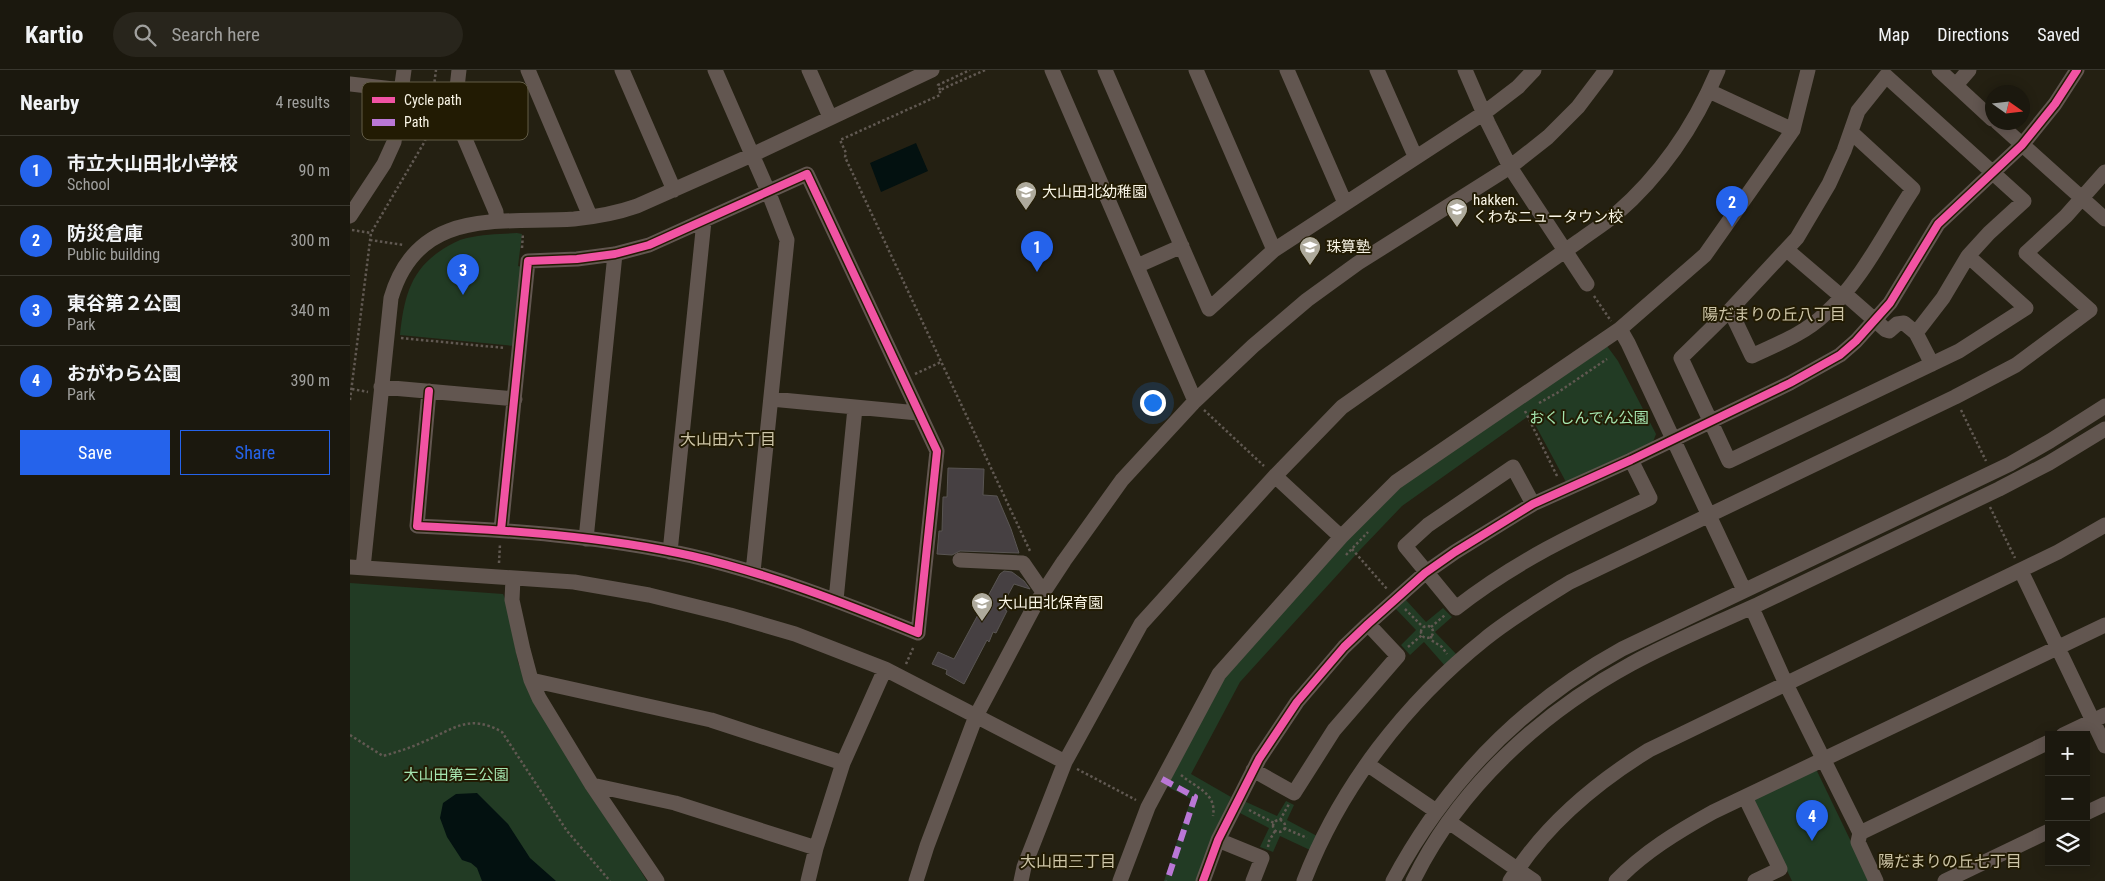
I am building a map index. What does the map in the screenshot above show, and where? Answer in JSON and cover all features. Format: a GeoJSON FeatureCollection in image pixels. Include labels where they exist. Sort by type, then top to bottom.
{"type":"FeatureCollection","features":[{"type":"Feature","properties":{"kind":"street"},"geometry":{"type":"LineString","coordinates":[[528,70],[590,216]]}},
{"type":"Feature","properties":{"kind":"street"},"geometry":{"type":"LineString","coordinates":[[622,70],[674,190]]}},
{"type":"Feature","properties":{"kind":"street"},"geometry":{"type":"LineString","coordinates":[[715,70],[768,191],[787,240],[753,572]]}},
{"type":"Feature","properties":{"kind":"street"},"geometry":{"type":"LineString","coordinates":[[809,70],[830,117]]}},
{"type":"Feature","properties":{"kind":"street"},"geometry":{"type":"LineString","coordinates":[[932,70],[905,76],[830,117],[752,155],[631,208],[590,216],[465,224],[442,234],[424,246],[404,268],[391,298],[377,390],[356,567],[498,571],[513,578],[600,586],[698,606],[795,634],[885,669],[1065,762]]}},
{"type":"Feature","properties":{"kind":"street"},"geometry":{"type":"LineString","coordinates":[[1052,70],[1195,401]]}},
{"type":"Feature","properties":{"kind":"street"},"geometry":{"type":"LineString","coordinates":[[1106,70],[1209,309],[1274,250],[1415,156],[1484,113],[1518,87],[1534,70]]}},
{"type":"Feature","properties":{"kind":"street"},"geometry":{"type":"LineString","coordinates":[[1196,70],[1274,250]]}},
{"type":"Feature","properties":{"kind":"street"},"geometry":{"type":"LineString","coordinates":[[1286,70],[1345,203]]}},
{"type":"Feature","properties":{"kind":"street"},"geometry":{"type":"LineString","coordinates":[[1377,70],[1415,156]]}},
{"type":"Feature","properties":{"kind":"street"},"geometry":{"type":"LineString","coordinates":[[1465,70],[1510,167],[1587,284]]}},
{"type":"Feature","properties":{"kind":"street"},"geometry":{"type":"LineString","coordinates":[[916,881],[926,846],[976,716],[1043,592],[1093,518],[1122,480],[1195,401],[1253,346],[1307,300],[1358,263],[1510,167],[1565,122],[1593,89],[1606,70]]}},
{"type":"Feature","properties":{"kind":"street"},"geometry":{"type":"LineString","coordinates":[[1021,881],[1024,867],[1065,762],[1141,624],[1275,476],[1342,406],[1355,395],[1565,251],[1615,214],[1644,187],[1678,144],[1709,91],[1718,70]]}},
{"type":"Feature","properties":{"kind":"street"},"geometry":{"type":"LineString","coordinates":[[1120,881],[1148,807],[1219,674],[1341,537],[1404,476],[1618,330],[1705,255],[1793,130],[1808,70]]}},
{"type":"Feature","properties":{"kind":"street"},"geometry":{"type":"LineString","coordinates":[[1939,70],[1985,112]]}},
{"type":"Feature","properties":{"kind":"street"},"geometry":{"type":"LineString","coordinates":[[1956,85],[1969,70]]}},
{"type":"Feature","properties":{"kind":"street"},"geometry":{"type":"LineString","coordinates":[[1203,881],[1218,840],[1253,770],[1297,702],[1344,647],[1395,598],[1454,552],[1533,504],[1631,460],[1708,421],[1790,383],[1829,362],[1848,348],[1890,303],[1938,224],[2022,145],[2055,104],[2077,70]]}},
{"type":"Feature","properties":{"kind":"street"},"geometry":{"type":"LineString","coordinates":[[1916,333],[1944,298],[1968,256],[1988,233],[2024,201],[1886,76],[1863,102],[1858,111],[1837,168],[1821,200],[1801,232],[1787,250],[1730,310],[1681,358],[1708,421],[1729,461],[1958,351],[2026,308],[1968,256]]}},
{"type":"Feature","properties":{"kind":"street"},"geometry":{"type":"LineString","coordinates":[[1709,91],[1793,130]]}},
{"type":"Feature","properties":{"kind":"street"},"geometry":{"type":"LineString","coordinates":[[2006,130],[2105,219]]}},
{"type":"Feature","properties":{"kind":"street"},"geometry":{"type":"LineString","coordinates":[[1730,310],[1752,356],[1791,338],[1824,315],[1843,295],[1880,243],[1913,189],[1850,132]]}},
{"type":"Feature","properties":{"kind":"street"},"geometry":{"type":"LineString","coordinates":[[350,216],[384,164],[390,153],[394,140]]}},
{"type":"Feature","properties":{"kind":"street"},"geometry":{"type":"LineString","coordinates":[[465,140],[496,212],[496,221]]}},
{"type":"Feature","properties":{"kind":"street"},"geometry":{"type":"LineString","coordinates":[[1304,881],[1319,845],[1367,764],[1428,691],[1484,640],[1525,610],[1570,582],[1955,397],[2016,365],[2090,310],[2026,253],[2082,199],[2105,172]]}},
{"type":"Feature","properties":{"kind":"street"},"geometry":{"type":"LineString","coordinates":[[429,391],[417,526],[501,530],[586,539],[670,552],[753,572],[836,600],[918,633],[937,451],[807,174],[650,245],[615,254],[577,259],[528,261],[501,530]]}},
{"type":"Feature","properties":{"kind":"street"},"geometry":{"type":"LineString","coordinates":[[670,552],[704,221]]}},
{"type":"Feature","properties":{"kind":"street"},"geometry":{"type":"LineString","coordinates":[[1137,266],[1182,246]]}},
{"type":"Feature","properties":{"kind":"street"},"geometry":{"type":"LineString","coordinates":[[1787,250],[1886,330],[1897,324],[1904,323],[1916,333],[1932,364]]}},
{"type":"Feature","properties":{"kind":"street"},"geometry":{"type":"LineString","coordinates":[[586,539],[615,254]]}},
{"type":"Feature","properties":{"kind":"street"},"geometry":{"type":"LineString","coordinates":[[1618,330],[1673,439],[1744,590]]}},
{"type":"Feature","properties":{"kind":"street"},"geometry":{"type":"LineString","coordinates":[[377,390],[429,391],[514,399]]}},
{"type":"Feature","properties":{"kind":"street"},"geometry":{"type":"LineString","coordinates":[[771,399],[918,413]]}},
{"type":"Feature","properties":{"kind":"street"},"geometry":{"type":"LineString","coordinates":[[1393,881],[1418,837],[1460,780],[1522,716],[1556,689],[1622,649],[2010,464],[2105,406]]}},
{"type":"Feature","properties":{"kind":"street"},"geometry":{"type":"LineString","coordinates":[[836,600],[855,408]]}},
{"type":"Feature","properties":{"kind":"street"},"geometry":{"type":"LineString","coordinates":[[1413,881],[1450,822],[1482,780],[1542,723],[1572,700],[1633,663],[1752,608],[2049,464],[2105,429]]}},
{"type":"Feature","properties":{"kind":"street"},"geometry":{"type":"LineString","coordinates":[[1533,504],[1513,467],[1428,525],[1405,546],[1425,573],[1456,608],[1483,586],[1524,560],[1650,498],[1631,460]]}},
{"type":"Feature","properties":{"kind":"street"},"geometry":{"type":"LineString","coordinates":[[1275,476],[1341,537]]}},
{"type":"Feature","properties":{"kind":"street"},"geometry":{"type":"LineString","coordinates":[[1514,875],[1551,827],[1565,814],[1598,785],[1649,750],[2021,571],[2105,525]]}},
{"type":"Feature","properties":{"kind":"street"},"geometry":{"type":"LineString","coordinates":[[960,560],[1022,563],[1043,592]]}},
{"type":"Feature","properties":{"kind":"street"},"geometry":{"type":"LineString","coordinates":[[2021,571],[2058,647],[2099,717],[2105,746]]}},
{"type":"Feature","properties":{"kind":"street"},"geometry":{"type":"LineString","coordinates":[[513,578],[512,600],[522,650],[531,680],[539,698],[592,785],[657,881]]}},
{"type":"Feature","properties":{"kind":"street"},"geometry":{"type":"LineString","coordinates":[[1752,608],[1786,684],[1860,833],[1858,842],[1876,881]]}},
{"type":"Feature","properties":{"kind":"street"},"geometry":{"type":"LineString","coordinates":[[1253,770],[1294,793],[1334,730],[1398,656],[1368,624]]}},
{"type":"Feature","properties":{"kind":"street"},"geometry":{"type":"LineString","coordinates":[[1616,881],[1658,845],[1698,820],[2105,625]]}},
{"type":"Feature","properties":{"kind":"street"},"geometry":{"type":"LineString","coordinates":[[808,881],[816,848],[843,763],[885,669]]}},
{"type":"Feature","properties":{"kind":"street"},"geometry":{"type":"LineString","coordinates":[[531,680],[711,720],[843,763]]}},
{"type":"Feature","properties":{"kind":"street"},"geometry":{"type":"LineString","coordinates":[[2071,731],[2099,717]]}},
{"type":"Feature","properties":{"kind":"street"},"geometry":{"type":"LineString","coordinates":[[1860,833],[2045,744]]}},
{"type":"Feature","properties":{"kind":"street"},"geometry":{"type":"LineString","coordinates":[[1367,764],[1436,811]]}},
{"type":"Feature","properties":{"kind":"street"},"geometry":{"type":"LineString","coordinates":[[592,785],[676,803],[816,848]]}},
{"type":"Feature","properties":{"kind":"street"},"geometry":{"type":"LineString","coordinates":[[1745,797],[1780,869],[1755,881]]}},
{"type":"Feature","properties":{"kind":"street"},"geometry":{"type":"LineString","coordinates":[[2090,811],[2105,804]]}},
{"type":"Feature","properties":{"kind":"street"},"geometry":{"type":"LineString","coordinates":[[1450,822],[1514,875],[1534,881]]}},
{"type":"Feature","properties":{"kind":"street"},"geometry":{"type":"LineString","coordinates":[[1946,881],[2045,833]]}},
{"type":"Feature","properties":{"kind":"street"},"geometry":{"type":"LineString","coordinates":[[1218,840],[1262,858],[1253,881]]}},
{"type":"Feature","properties":{"kind":"path"},"geometry":{"type":"LineString","coordinates":[[970,70],[938,85],[940,95],[840,140],[846,153],[845,157],[1024,538]]}},
{"type":"Feature","properties":{"kind":"path"},"geometry":{"type":"LineString","coordinates":[[940,90],[985,70]]}},
{"type":"Feature","properties":{"kind":"path"},"geometry":{"type":"LineString","coordinates":[[350,400],[371,233],[425,140]]}},
{"type":"Feature","properties":{"kind":"path"},"geometry":{"type":"LineString","coordinates":[[350,229],[371,233]]}},
{"type":"Feature","properties":{"kind":"path"},"geometry":{"type":"LineString","coordinates":[[370,240],[408,247]]}},
{"type":"Feature","properties":{"kind":"path"},"geometry":{"type":"LineString","coordinates":[[1587,284],[1618,330]]}},
{"type":"Feature","properties":{"kind":"path"},"geometry":{"type":"LineString","coordinates":[[396,337],[519,350]]}},
{"type":"Feature","properties":{"kind":"path"},"geometry":{"type":"LineString","coordinates":[[1517,416],[1557,393],[1607,359]]}},
{"type":"Feature","properties":{"kind":"path"},"geometry":{"type":"LineString","coordinates":[[920,372],[941,362]]}},
{"type":"Feature","properties":{"kind":"path"},"geometry":{"type":"LineString","coordinates":[[352,389],[377,390]]}},
{"type":"Feature","properties":{"kind":"path"},"geometry":{"type":"LineString","coordinates":[[1955,397],[1986,462]]}},
{"type":"Feature","properties":{"kind":"path"},"geometry":{"type":"LineString","coordinates":[[1195,401],[1275,476]]}},
{"type":"Feature","properties":{"kind":"path"},"geometry":{"type":"LineString","coordinates":[[1525,410],[1564,491]]}},
{"type":"Feature","properties":{"kind":"path"},"geometry":{"type":"LineString","coordinates":[[1990,506],[2021,571]]}},
{"type":"Feature","properties":{"kind":"path"},"geometry":{"type":"LineString","coordinates":[[498,571],[501,530]]}},
{"type":"Feature","properties":{"kind":"path"},"geometry":{"type":"LineString","coordinates":[[1345,556],[1369,531]]}},
{"type":"Feature","properties":{"kind":"path"},"geometry":{"type":"LineString","coordinates":[[1352,549],[1395,598],[1403,602],[1405,609],[1423,627],[1431,627],[1456,608]]}},
{"type":"Feature","properties":{"kind":"path"},"geometry":{"type":"LineString","coordinates":[[1422,635],[1423,627]]}},
{"type":"Feature","properties":{"kind":"path"},"geometry":{"type":"LineString","coordinates":[[1431,627],[1433,632],[1431,640],[1442,647],[1457,664]]}},
{"type":"Feature","properties":{"kind":"path"},"geometry":{"type":"LineString","coordinates":[[905,665],[918,633]]}},
{"type":"Feature","properties":{"kind":"path"},"geometry":{"type":"LineString","coordinates":[[1422,635],[1427,638],[1431,636]]}},
{"type":"Feature","properties":{"kind":"path"},"geometry":{"type":"LineString","coordinates":[[1398,656],[1422,635]]}},
{"type":"Feature","properties":{"kind":"path"},"geometry":{"type":"LineString","coordinates":[[350,734],[383,756],[426,741],[452,728],[471,724],[486,723],[502,732],[567,831],[610,881]]}},
{"type":"Feature","properties":{"kind":"path"},"geometry":{"type":"LineString","coordinates":[[1065,762],[1148,807]]}},
{"type":"Feature","properties":{"kind":"path"},"geometry":{"type":"LineString","coordinates":[[1181,775],[1211,797],[1214,809],[1210,824]]}},
{"type":"Feature","properties":{"kind":"path"},"geometry":{"type":"LineString","coordinates":[[1236,804],[1274,823],[1280,820],[1283,822],[1284,828]]}},
{"type":"Feature","properties":{"kind":"path"},"geometry":{"type":"LineString","coordinates":[[1274,823],[1273,827],[1276,831],[1282,831],[1284,828]]}},
{"type":"Feature","properties":{"kind":"path"},"geometry":{"type":"LineString","coordinates":[[1284,828],[1319,845]]}},
{"type":"Feature","properties":{"kind":"green space"},"geometry":{"type":"Polygon","coordinates":[[[522,234],[518,266],[522,267],[514,346],[400,335],[404,309],[411,286],[423,266],[432,257],[449,245],[464,239],[522,234]]]}},
{"type":"Feature","properties":{"kind":"green space","name":"おくしんでん公園"},"geometry":{"type":"Polygon","coordinates":[[[1607,346],[1618,361],[1656,434],[1653,442],[1566,482],[1530,415],[1402,506],[1240,682],[1191,774],[1231,797],[1196,881],[1164,881],[1191,799],[1166,786],[1227,673],[1337,550],[1403,485],[1607,346]]]}},
{"type":"Feature","properties":{"kind":"green space","name":"大山田第三公園"},"geometry":{"type":"Polygon","coordinates":[[[350,583],[503,594],[507,603],[518,662],[530,695],[647,881],[350,881],[350,583]]]}},
{"type":"Feature","properties":{"kind":"green space"},"geometry":{"type":"Polygon","coordinates":[[[1405,599],[1426,622],[1443,608],[1452,617],[1435,632],[1458,656],[1446,667],[1424,642],[1410,655],[1401,645],[1416,630],[1394,607],[1405,599]]]}},
{"type":"Feature","properties":{"kind":"green space"},"geometry":{"type":"Polygon","coordinates":[[[1816,769],[1870,881],[1792,881],[1753,800],[1816,769]]]}},
{"type":"Feature","properties":{"kind":"green space"},"geometry":{"type":"Polygon","coordinates":[[[1244,801],[1277,816],[1286,801],[1294,805],[1287,820],[1317,836],[1310,850],[1280,836],[1273,852],[1260,847],[1269,828],[1238,812],[1244,801]]]}},
{"type":"Feature","properties":{"kind":"shaded area"},"geometry":{"type":"Polygon","coordinates":[[[916,143],[928,171],[881,192],[870,163],[916,143]]]}},
{"type":"Feature","properties":{"kind":"shaded area"},"geometry":{"type":"Polygon","coordinates":[[[477,793],[508,824],[530,858],[556,881],[482,881],[477,868],[471,863],[462,860],[447,837],[440,818],[443,803],[456,794],[477,793]]]}},
{"type":"Feature","properties":{"kind":"building"},"geometry":{"type":"Polygon","coordinates":[[[948,468],[984,469],[983,495],[997,496],[1019,553],[960,551],[952,555],[937,554],[939,531],[942,531],[943,497],[947,497],[948,468]]]}},
{"type":"Feature","properties":{"kind":"building","name":"大山田北保育園"},"geometry":{"type":"Polygon","coordinates":[[[1004,571],[1012,572],[1024,581],[1030,589],[1014,584],[1003,604],[1007,606],[1005,610],[1007,611],[996,633],[993,632],[989,642],[987,640],[964,684],[946,674],[947,670],[932,664],[938,652],[954,659],[1000,574],[1004,571]]]}},
{"type":"Feature","properties":{"kind":"marked path"},"geometry":{"type":"LineString","coordinates":[[1162,779],[1195,797],[1167,881]]}},
{"type":"Feature","properties":{"kind":"cycle path"},"geometry":{"type":"LineString","coordinates":[[1203,881],[1218,840],[1259,759],[1297,702],[1344,647],[1368,624],[1425,573],[1455,552],[1533,504],[1631,460],[1790,383],[1840,355],[1856,341],[1890,303],[1938,224],[2022,145],[2055,104],[2077,70]]}},
{"type":"Feature","properties":{"kind":"cycle path"},"geometry":{"type":"LineString","coordinates":[[429,391],[417,526],[555,535],[624,543],[692,556],[778,580],[918,633],[937,451],[807,174],[649,245],[615,254],[577,259],[528,261],[501,530]]}},
{"type":"Feature","properties":{"kind":"place","name":"大山田北幼稚園"},"geometry":{"type":"Point","coordinates":[1026,211]}},
{"type":"Feature","properties":{"kind":"place","name":"防災倉庫"},"geometry":{"type":"Point","coordinates":[1732,227]}},
{"type":"Feature","properties":{"kind":"place","name":"hakken. くわなニュータウン校"},"geometry":{"type":"Point","coordinates":[1457,228]}},
{"type":"Feature","properties":{"kind":"place","name":"珠算塾"},"geometry":{"type":"Point","coordinates":[1310,266]}},
{"type":"Feature","properties":{"kind":"place","name":"市立大山田北小学校"},"geometry":{"type":"Point","coordinates":[1037,272]}},
{"type":"Feature","properties":{"kind":"place","name":"東谷第２公園"},"geometry":{"type":"Point","coordinates":[463,295]}},
{"type":"Feature","properties":{"kind":"place","name":"大山田北保育園"},"geometry":{"type":"Point","coordinates":[982,622]}},
{"type":"Feature","properties":{"kind":"place","name":"おがわら公園"},"geometry":{"type":"Point","coordinates":[1812,841]}},
{"type":"Feature","properties":{"kind":"district","name":"陽だまりの丘八丁目"},"geometry":{"type":"Point","coordinates":[1774,314]}},
{"type":"Feature","properties":{"kind":"district","name":"大山田六丁目"},"geometry":{"type":"Point","coordinates":[728,439]}},
{"type":"Feature","properties":{"kind":"district","name":"大山田三丁目"},"geometry":{"type":"Point","coordinates":[1068,861]}},
{"type":"Feature","properties":{"kind":"district","name":"陽だまりの丘七丁目"},"geometry":{"type":"Point","coordinates":[1950,861]}}]}
